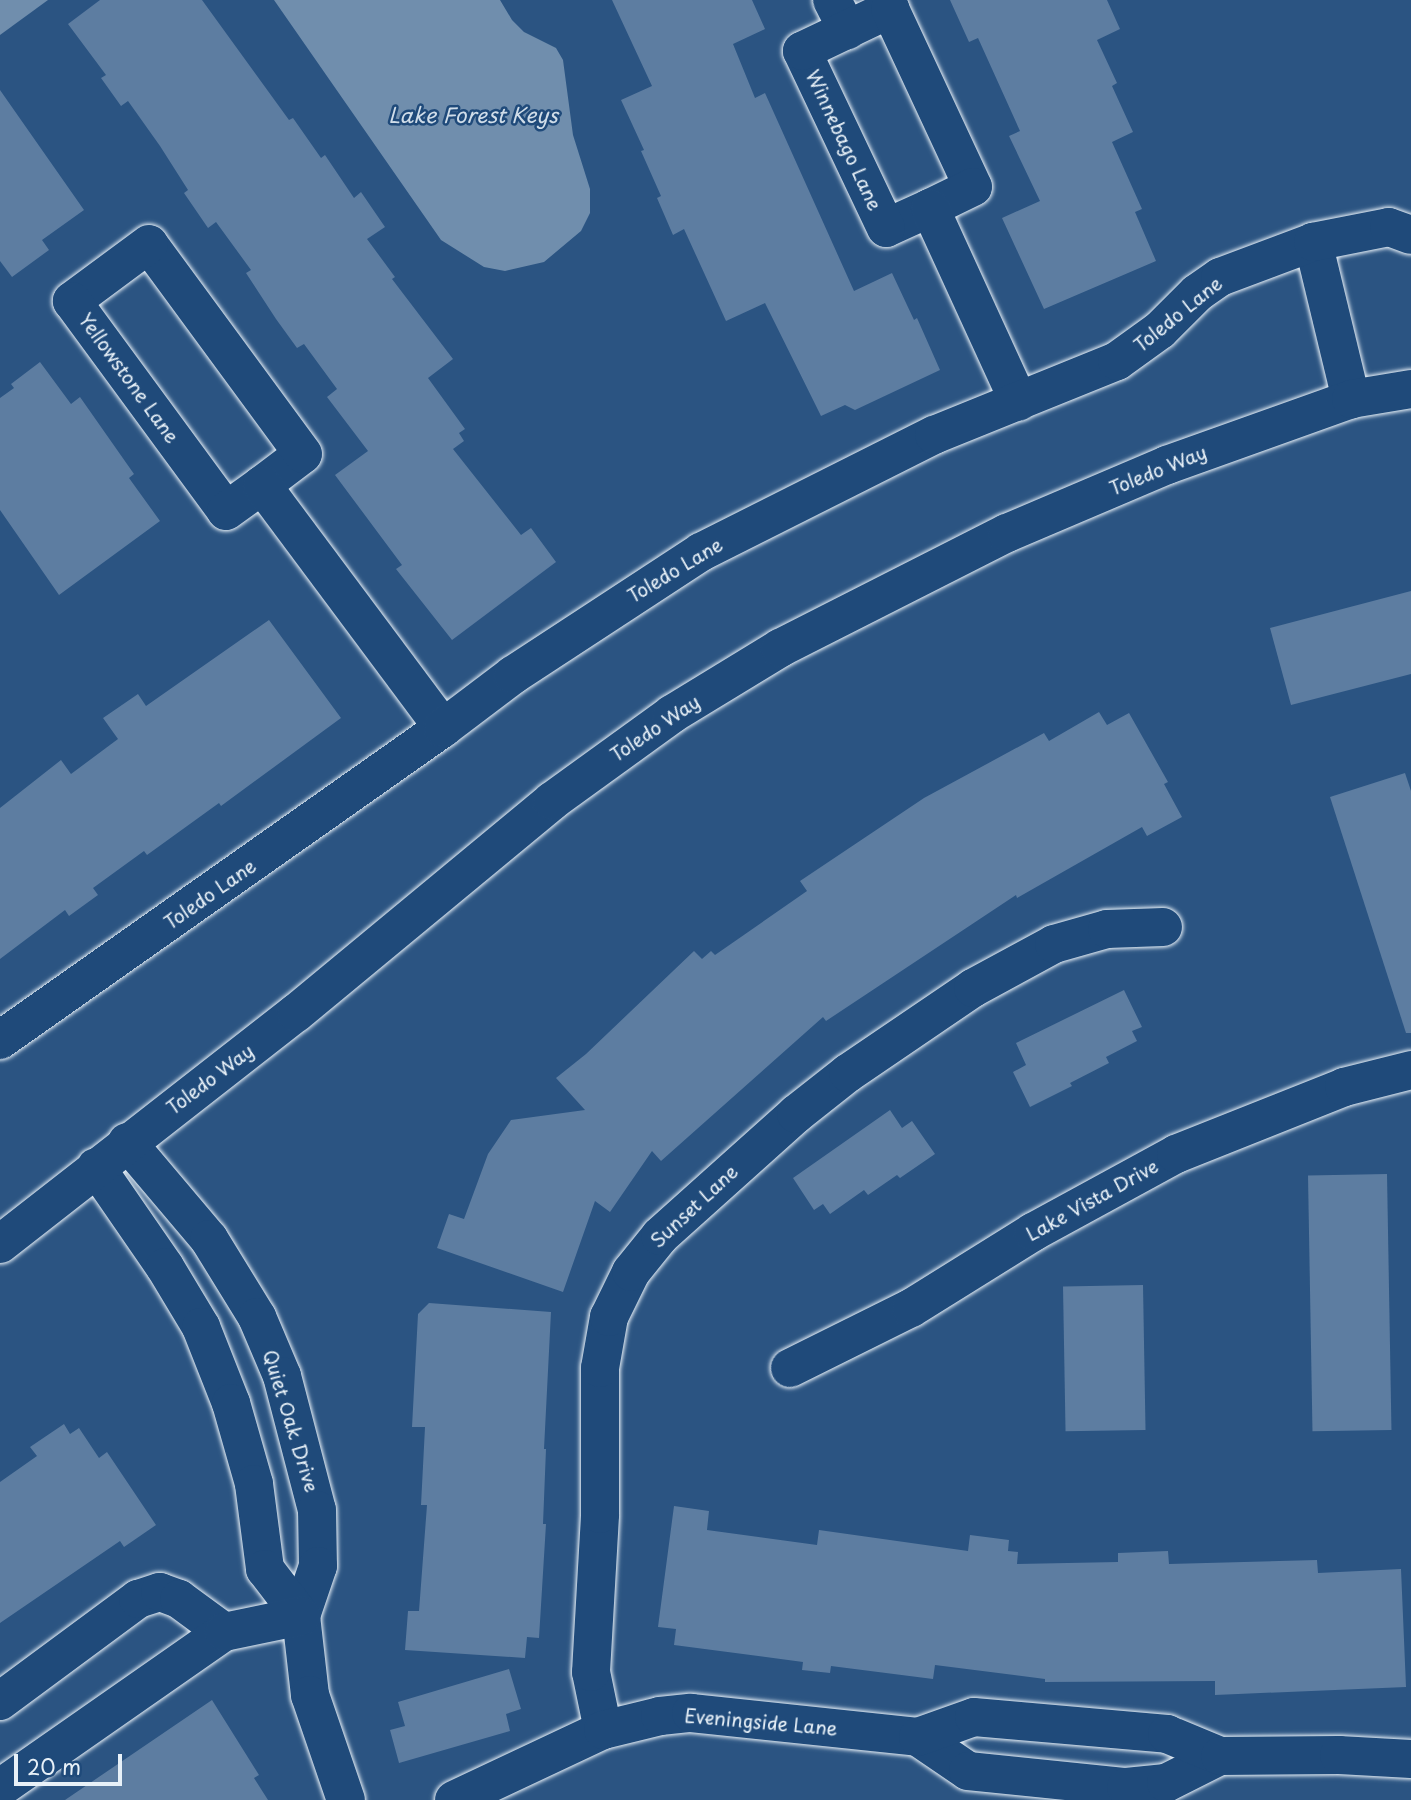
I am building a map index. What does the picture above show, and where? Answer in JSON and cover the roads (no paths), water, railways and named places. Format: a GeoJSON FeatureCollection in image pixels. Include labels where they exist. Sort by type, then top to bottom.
{"type":"FeatureCollection","features":[{"type":"Feature","properties":{"kind":"street","name":"Winnebago Lane"},"geometry":{"type":"LineString","coordinates":[[890,9],[973,187],[930,208],[886,228],[880,216],[803,51],[839,15],[890,9]]}},
{"type":"Feature","properties":{"kind":"street"},"geometry":{"type":"LineString","coordinates":[[930,208],[1019,402]]}},
{"type":"Feature","properties":{"kind":"street","name":"Toledo Lane"},"geometry":{"type":"LineString","coordinates":[[0,1040],[586,625],[701,552],[934,435],[1117,361],[1160,330],[1198,293],[1220,277],[1313,242],[1389,228],[1411,234]]}},
{"type":"Feature","properties":{"kind":"street"},"geometry":{"type":"LineString","coordinates":[[1313,242],[1351,399]]}},
{"type":"Feature","properties":{"kind":"street","name":"Yellowstone Lane"},"geometry":{"type":"LineString","coordinates":[[149,244],[303,454],[262,485],[226,511],[72,301],[149,244]]}},
{"type":"Feature","properties":{"kind":"street","name":"Toledo Way"},"geometry":{"type":"LineString","coordinates":[[0,1244],[127,1142],[296,1013],[552,801],[684,706],[780,648],[1007,533],[1213,447],[1351,399],[1411,389]]}},
{"type":"Feature","properties":{"kind":"street"},"geometry":{"type":"LineString","coordinates":[[262,485],[443,728]]}},
{"type":"Feature","properties":{"kind":"street","name":"Sunset Lane"},"geometry":{"type":"LineString","coordinates":[[603,1730],[591,1672],[600,1514],[600,1368],[609,1317],[631,1272],[660,1236],[796,1114],[848,1073],[973,988],[1054,944],[1108,929],[1163,927]]}},
{"type":"Feature","properties":{"kind":"street","name":"Lake Vista Drive"},"geometry":{"type":"LineString","coordinates":[[790,1368],[911,1308],[1033,1232],[1176,1154],[1344,1087],[1411,1070]]}},
{"type":"Feature","properties":{"kind":"street","name":"Quiet Oak Drive"},"geometry":{"type":"LineString","coordinates":[[127,1142],[209,1240],[257,1317],[282,1376],[317,1510],[318,1566],[301,1616],[310,1695],[346,1800]]}},
{"type":"Feature","properties":{"kind":"street"},"geometry":{"type":"LineString","coordinates":[[0,1788],[224,1632],[301,1616],[265,1569],[254,1484],[231,1403],[201,1328],[164,1267],[96,1167]]}},
{"type":"Feature","properties":{"kind":"street"},"geometry":{"type":"LineString","coordinates":[[0,1701],[138,1599],[160,1592],[179,1599],[224,1632]]}},
{"type":"Feature","properties":{"kind":"street","name":"Eveningside Lane"},"geometry":{"type":"LineString","coordinates":[[454,1800],[603,1730],[660,1716],[691,1713],[918,1737],[974,1717],[1167,1734],[1220,1756],[1339,1755],[1411,1759]]}},
{"type":"Feature","properties":{"kind":"street","name":"Eveningside Lane"},"geometry":{"type":"LineString","coordinates":[[918,1737],[968,1771],[1126,1787],[1167,1783],[1220,1756]]}},
{"type":"Feature","properties":{"kind":"water"},"geometry":{"type":"Polygon","coordinates":[[[0,0],[48,0],[0,35],[0,0]]]}},
{"type":"Feature","properties":{"kind":"water","name":"Lake Forest Keys"},"geometry":{"type":"Polygon","coordinates":[[[274,0],[500,0],[512,20],[524,32],[556,48],[563,60],[573,135],[590,189],[590,213],[581,231],[544,262],[505,271],[484,267],[441,240],[274,0]]]}}]}
